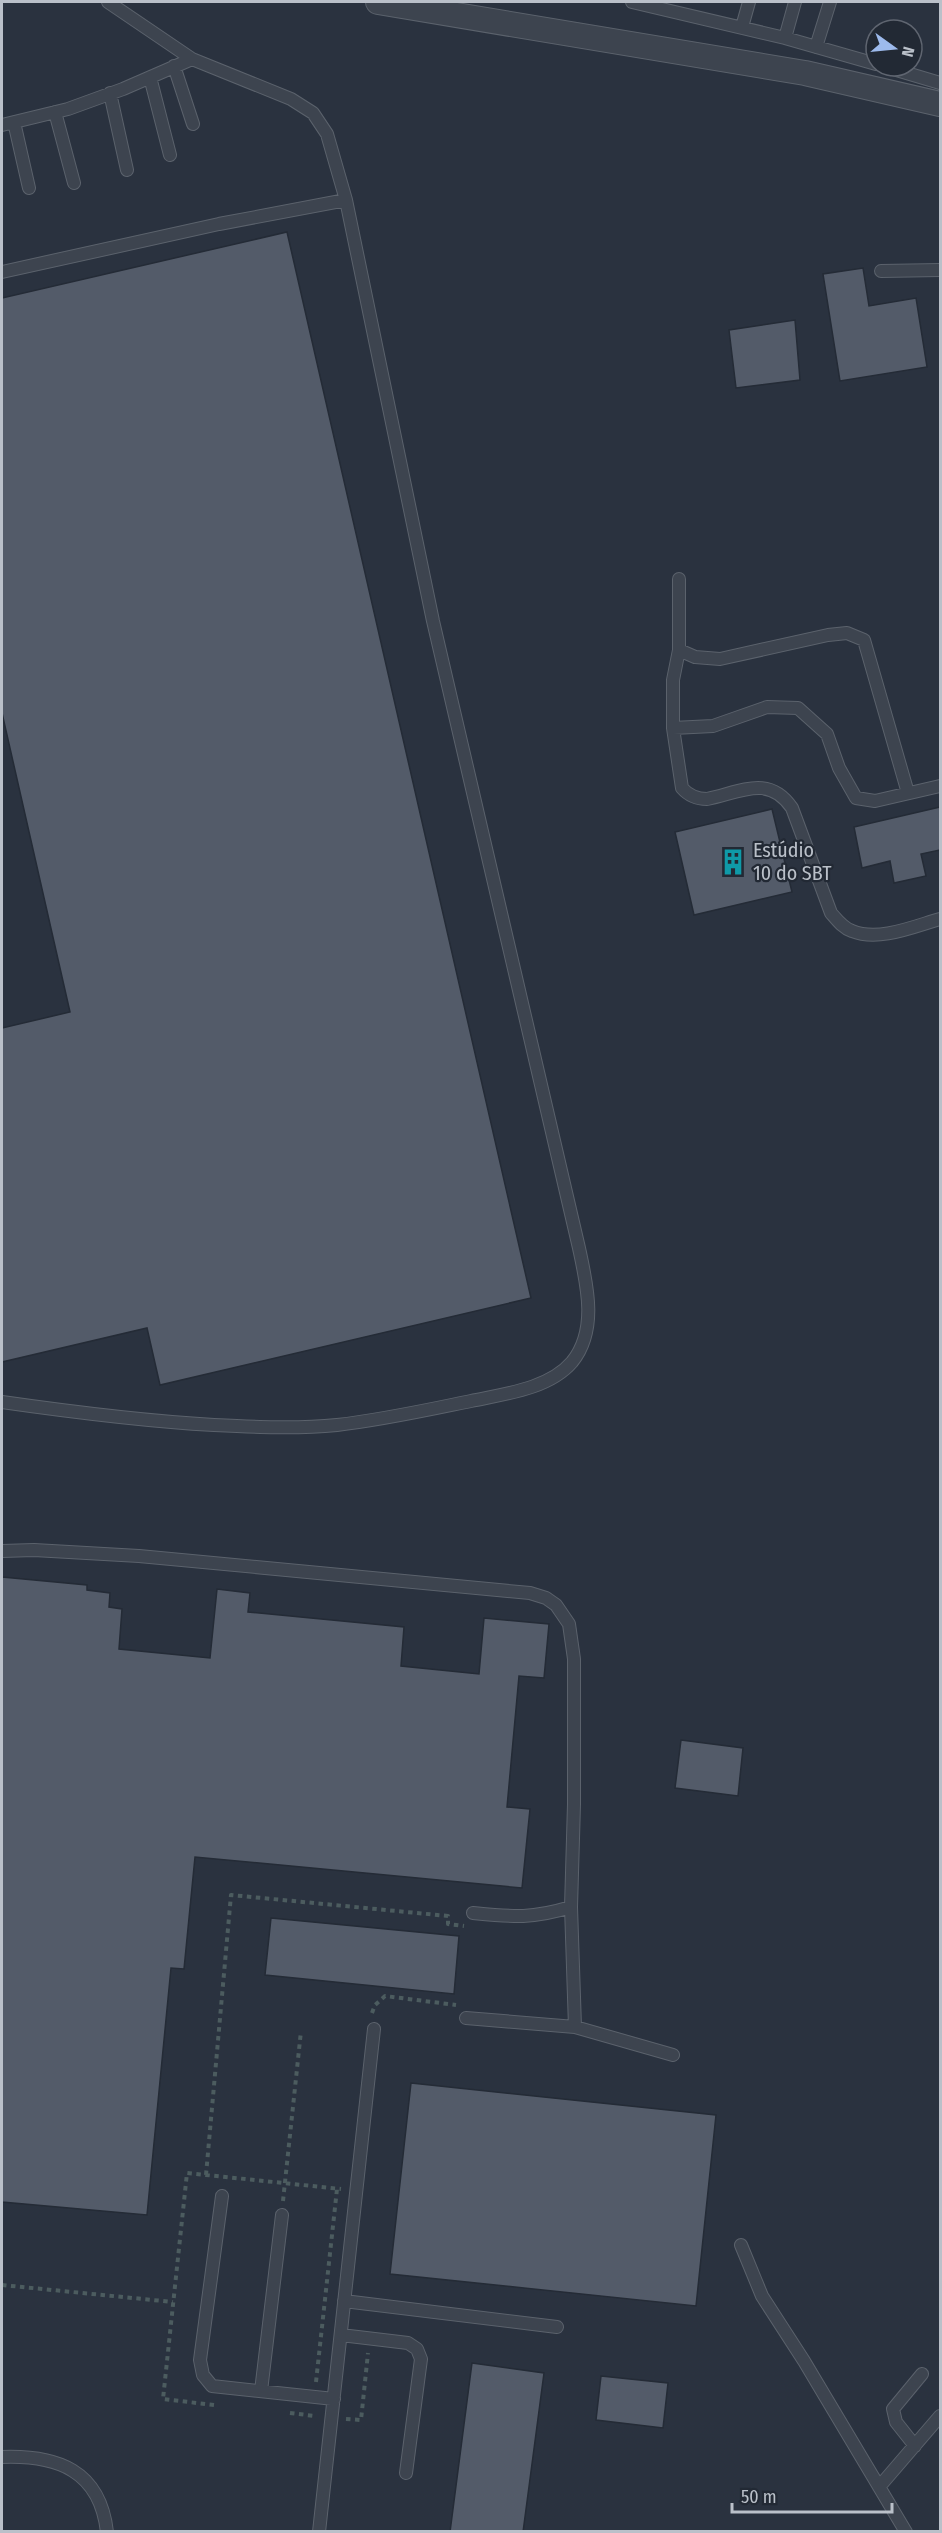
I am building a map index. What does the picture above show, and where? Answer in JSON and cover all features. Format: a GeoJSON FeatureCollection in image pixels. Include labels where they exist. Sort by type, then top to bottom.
{"type":"FeatureCollection","features":[{"type":"Feature","properties":{"kind":"street"},"geometry":{"type":"LineString","coordinates":[[378,2],[805,72],[940,104]]}},
{"type":"Feature","properties":{"kind":"lane"},"geometry":{"type":"LineString","coordinates":[[2,1402],[141,1421],[269,1428],[335,1425],[406,1415],[521,1390],[555,1376],[572,1362],[583,1342],[589,1315],[587,1288],[433,621],[346,200],[327,134],[313,113],[291,99],[192,59],[108,2]]}},
{"type":"Feature","properties":{"kind":"lane"},"geometry":{"type":"LineString","coordinates":[[632,2],[742,27],[864,61]]}},
{"type":"Feature","properties":{"kind":"lane"},"geometry":{"type":"LineString","coordinates":[[742,27],[749,2]]}},
{"type":"Feature","properties":{"kind":"lane"},"geometry":{"type":"LineString","coordinates":[[785,38],[795,2]]}},
{"type":"Feature","properties":{"kind":"lane"},"geometry":{"type":"LineString","coordinates":[[816,47],[830,2]]}},
{"type":"Feature","properties":{"kind":"lane"},"geometry":{"type":"LineString","coordinates":[[29,188],[8,124],[55,112],[110,93],[192,59]]}},
{"type":"Feature","properties":{"kind":"lane"},"geometry":{"type":"LineString","coordinates":[[174,66],[193,123]]}},
{"type":"Feature","properties":{"kind":"lane"},"geometry":{"type":"LineString","coordinates":[[150,77],[170,155]]}},
{"type":"Feature","properties":{"kind":"lane"},"geometry":{"type":"LineString","coordinates":[[923,78],[940,83]]}},
{"type":"Feature","properties":{"kind":"lane"},"geometry":{"type":"LineString","coordinates":[[110,93],[127,170]]}},
{"type":"Feature","properties":{"kind":"lane"},"geometry":{"type":"LineString","coordinates":[[55,112],[74,183]]}},
{"type":"Feature","properties":{"kind":"lane"},"geometry":{"type":"LineString","coordinates":[[2,272],[208,227],[346,200]]}},
{"type":"Feature","properties":{"kind":"lane"},"geometry":{"type":"LineString","coordinates":[[881,271],[940,270]]}},
{"type":"Feature","properties":{"kind":"lane"},"geometry":{"type":"LineString","coordinates":[[679,579],[679,650],[672,691],[673,728],[682,788],[686,793],[699,799],[764,787],[775,789],[784,796],[792,808],[831,913],[843,926],[853,932],[887,933],[940,919]]}},
{"type":"Feature","properties":{"kind":"lane"},"geometry":{"type":"LineString","coordinates":[[679,650],[695,657],[720,659],[828,635],[848,633],[864,640],[908,793]]}},
{"type":"Feature","properties":{"kind":"lane"},"geometry":{"type":"LineString","coordinates":[[673,728],[713,726],[766,707],[798,708],[826,734],[839,768],[856,798],[875,801],[940,786]]}},
{"type":"Feature","properties":{"kind":"lane"},"geometry":{"type":"LineString","coordinates":[[2,1551],[34,1550],[138,1556],[530,1593],[546,1598],[556,1605],[569,1623],[574,1659],[571,1907],[574,2027]]}},
{"type":"Feature","properties":{"kind":"lane"},"geometry":{"type":"LineString","coordinates":[[473,1913],[523,1918],[541,1916],[571,1907]]}},
{"type":"Feature","properties":{"kind":"lane"},"geometry":{"type":"LineString","coordinates":[[466,2018],[574,2027],[673,2055]]}},
{"type":"Feature","properties":{"kind":"lane"},"geometry":{"type":"LineString","coordinates":[[319,2532],[374,2029]]}},
{"type":"Feature","properties":{"kind":"lane"},"geometry":{"type":"LineString","coordinates":[[222,2196],[200,2360],[203,2375],[212,2386],[334,2398]]}},
{"type":"Feature","properties":{"kind":"lane"},"geometry":{"type":"LineString","coordinates":[[261,2391],[282,2215]]}},
{"type":"Feature","properties":{"kind":"lane"},"geometry":{"type":"LineString","coordinates":[[741,2245],[762,2296],[804,2361],[906,2532]]}},
{"type":"Feature","properties":{"kind":"lane"},"geometry":{"type":"LineString","coordinates":[[344,2301],[557,2327]]}},
{"type":"Feature","properties":{"kind":"lane"},"geometry":{"type":"LineString","coordinates":[[341,2335],[408,2343],[417,2349],[421,2359],[406,2472]]}},
{"type":"Feature","properties":{"kind":"lane"},"geometry":{"type":"LineString","coordinates":[[915,2446],[896,2422],[893,2409],[922,2374]]}},
{"type":"Feature","properties":{"kind":"lane"},"geometry":{"type":"LineString","coordinates":[[879,2487],[940,2416]]}},
{"type":"Feature","properties":{"kind":"lane"},"geometry":{"type":"LineString","coordinates":[[2,2457],[27,2456],[55,2461],[75,2471],[93,2488],[105,2512],[107,2532]]}},
{"type":"Feature","properties":{"kind":"path"},"geometry":{"type":"LineString","coordinates":[[206,2175],[231,1895],[448,1916],[448,1924],[469,1926]]}},
{"type":"Feature","properties":{"kind":"path"},"geometry":{"type":"LineString","coordinates":[[282,2215],[301,2031]]}},
{"type":"Feature","properties":{"kind":"path"},"geometry":{"type":"LineString","coordinates":[[220,2406],[163,2399],[187,2173],[285,2185],[357,2190]]}},
{"type":"Feature","properties":{"kind":"path"},"geometry":{"type":"LineString","coordinates":[[312,2427],[337,2189]]}},
{"type":"Feature","properties":{"kind":"path"},"geometry":{"type":"LineString","coordinates":[[2,2285],[173,2302]]}},
{"type":"Feature","properties":{"kind":"path"},"geometry":{"type":"LineString","coordinates":[[278,2412],[361,2420],[370,2339]]}},
{"type":"Feature","properties":{"kind":"building"},"geometry":{"type":"Polygon","coordinates":[[[287,232],[531,1298],[160,1385],[147,1328],[2,1362],[2,1028],[70,1012],[2,713],[2,298],[287,232]]]}},
{"type":"Feature","properties":{"kind":"building"},"geometry":{"type":"Polygon","coordinates":[[[863,268],[869,306],[916,298],[927,367],[840,381],[823,274],[863,268]]]}},
{"type":"Feature","properties":{"kind":"building"},"geometry":{"type":"Polygon","coordinates":[[[795,320],[800,380],[736,388],[729,330],[795,320]]]}},
{"type":"Feature","properties":{"kind":"building"},"geometry":{"type":"Polygon","coordinates":[[[940,807],[940,850],[921,854],[926,876],[894,883],[890,861],[862,868],[854,827],[940,807]]]}},
{"type":"Feature","properties":{"kind":"building","name":"Estúdio 10 do SBT"},"geometry":{"type":"Polygon","coordinates":[[[772,809],[792,892],[694,915],[675,832],[772,809]]]}},
{"type":"Feature","properties":{"kind":"building"},"geometry":{"type":"Polygon","coordinates":[[[2,1577],[87,1585],[87,1590],[110,1593],[109,1607],[122,1609],[119,1649],[210,1658],[217,1589],[250,1593],[248,1612],[404,1627],[401,1666],[479,1674],[484,1618],[549,1624],[544,1678],[519,1676],[507,1807],[530,1809],[522,1888],[195,1857],[184,1969],[171,1968],[147,2215],[2,2202],[2,1577]]]}},
{"type":"Feature","properties":{"kind":"building"},"geometry":{"type":"Polygon","coordinates":[[[681,1740],[743,1748],[738,1796],[675,1788],[681,1740]]]}},
{"type":"Feature","properties":{"kind":"building"},"geometry":{"type":"Polygon","coordinates":[[[271,1918],[459,1936],[454,1994],[265,1975],[271,1918]]]}},
{"type":"Feature","properties":{"kind":"building"},"geometry":{"type":"Polygon","coordinates":[[[411,2083],[716,2115],[696,2306],[390,2274],[411,2083]]]}},
{"type":"Feature","properties":{"kind":"building"},"geometry":{"type":"Polygon","coordinates":[[[472,2363],[544,2373],[523,2532],[450,2532],[472,2363]]]}},
{"type":"Feature","properties":{"kind":"building"},"geometry":{"type":"Polygon","coordinates":[[[601,2376],[668,2383],[663,2428],[596,2420],[601,2376]]]}},
{"type":"Feature","properties":{"kind":"place","name":"Estúdio 10 do SBT"},"geometry":{"type":"Point","coordinates":[733,862]}}]}
